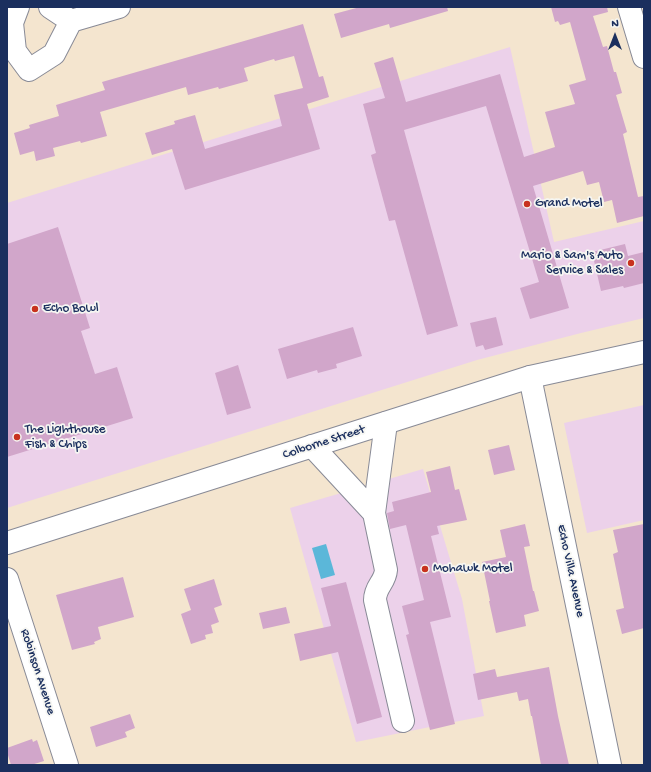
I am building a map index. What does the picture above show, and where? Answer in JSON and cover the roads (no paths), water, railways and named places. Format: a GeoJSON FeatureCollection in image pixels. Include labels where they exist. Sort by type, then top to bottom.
{"type":"FeatureCollection","features":[{"type":"Feature","properties":{"kind":"street"},"geometry":{"type":"LineString","coordinates":[[18,7],[12,23],[15,51],[29,70],[54,54],[71,21],[118,7]]}},
{"type":"Feature","properties":{"kind":"street"},"geometry":{"type":"LineString","coordinates":[[50,7],[71,21]]}},
{"type":"Feature","properties":{"kind":"street"},"geometry":{"type":"LineString","coordinates":[[629,7],[644,57]]}},
{"type":"Feature","properties":{"kind":"street","name":"Colborne Street"},"geometry":{"type":"LineString","coordinates":[[7,544],[530,377],[644,352]]}},
{"type":"Feature","properties":{"kind":"street","name":"Echo Villa Avenue"},"geometry":{"type":"LineString","coordinates":[[530,377],[610,765]]}},
{"type":"Feature","properties":{"kind":"street"},"geometry":{"type":"LineString","coordinates":[[386,423],[374,513],[386,570],[384,579],[375,592],[375,600],[403,721]]}},
{"type":"Feature","properties":{"kind":"street"},"geometry":{"type":"LineString","coordinates":[[312,446],[374,513]]}},
{"type":"Feature","properties":{"kind":"street","name":"Robinson Avenue"},"geometry":{"type":"LineString","coordinates":[[7,579],[67,765]]}},
{"type":"Feature","properties":{"kind":"water"},"geometry":{"type":"Polygon","coordinates":[[[326,544],[335,575],[321,579],[312,548],[326,544]]]}},
{"type":"Feature","properties":{"kind":"place","name":"Grand Motel"},"geometry":{"type":"Point","coordinates":[527,204]}},
{"type":"Feature","properties":{"kind":"place","name":"Mario & Sam's Auto Service & Sales"},"geometry":{"type":"Point","coordinates":[631,263]}},
{"type":"Feature","properties":{"kind":"place","name":"Echo Bowl"},"geometry":{"type":"Point","coordinates":[35,309]}},
{"type":"Feature","properties":{"kind":"place","name":"The Lighthouse Fish & Chips"},"geometry":{"type":"Point","coordinates":[17,437]}},
{"type":"Feature","properties":{"kind":"place","name":"Mohawk Motel"},"geometry":{"type":"Point","coordinates":[425,569]}}]}
